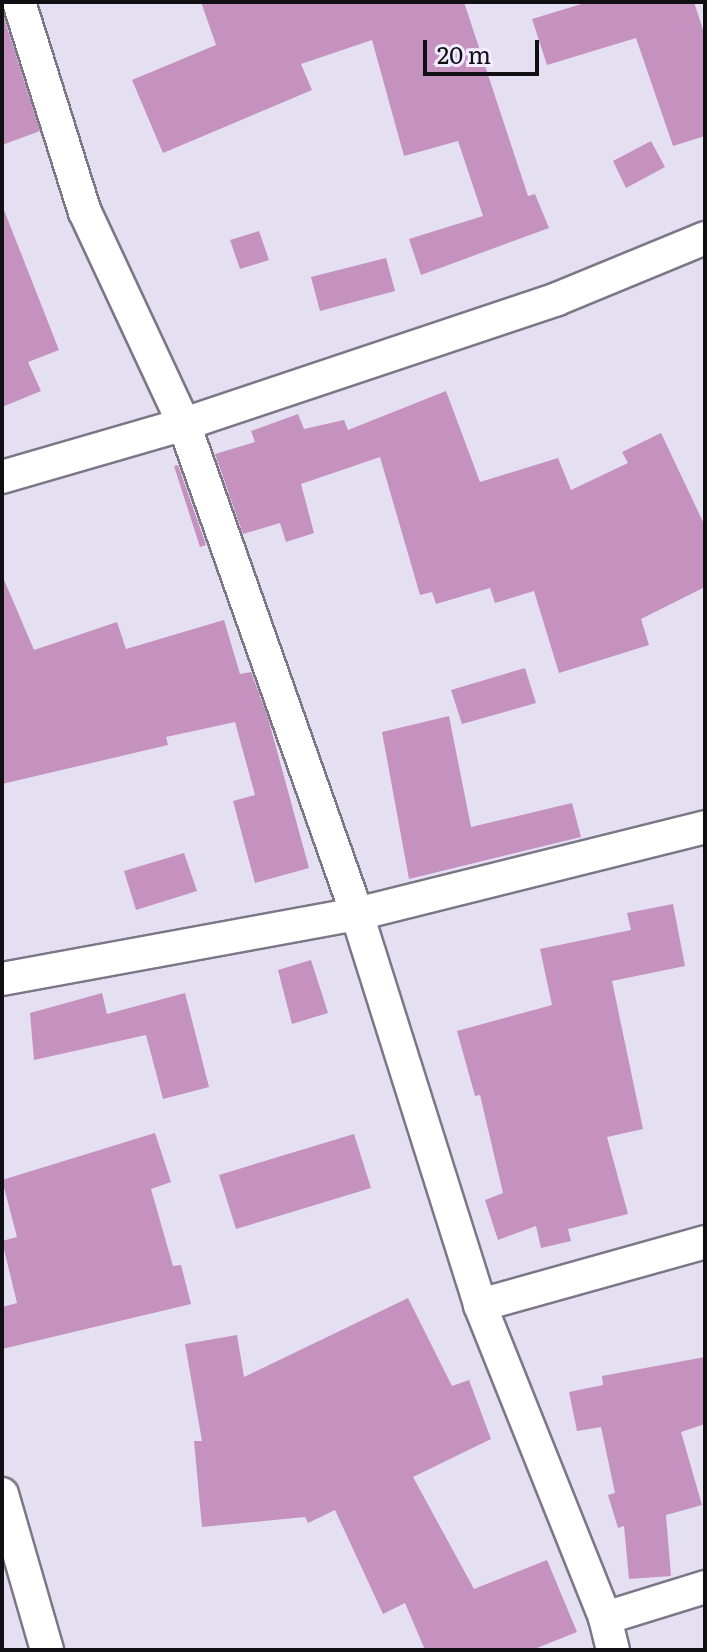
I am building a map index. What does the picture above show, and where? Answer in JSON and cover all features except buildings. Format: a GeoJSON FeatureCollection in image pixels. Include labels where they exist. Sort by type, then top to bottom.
{"type":"FeatureCollection","features":[{"type":"Feature","properties":{"kind":"street"},"geometry":{"type":"LineString","coordinates":[[19,2],[85,212],[184,424],[357,914],[480,1305],[605,1618],[613,1650]]}},
{"type":"Feature","properties":{"kind":"street"},"geometry":{"type":"LineString","coordinates":[[2,477],[184,424],[557,299],[705,238]]}},
{"type":"Feature","properties":{"kind":"street"},"geometry":{"type":"LineString","coordinates":[[2,979],[357,914],[705,827]]}},
{"type":"Feature","properties":{"kind":"street"},"geometry":{"type":"LineString","coordinates":[[480,1305],[705,1242]]}},
{"type":"Feature","properties":{"kind":"street"},"geometry":{"type":"LineString","coordinates":[[2,1494],[47,1650]]}},
{"type":"Feature","properties":{"kind":"street"},"geometry":{"type":"LineString","coordinates":[[605,1618],[705,1587]]}}]}
